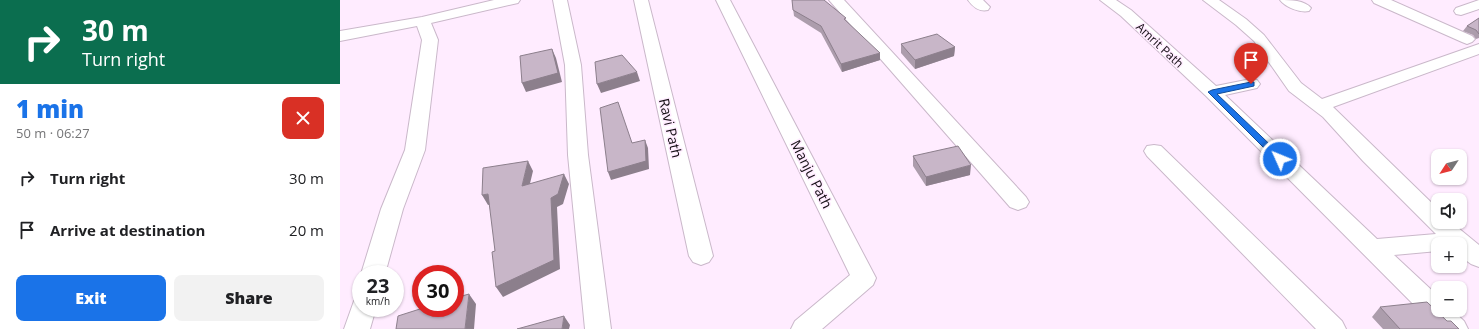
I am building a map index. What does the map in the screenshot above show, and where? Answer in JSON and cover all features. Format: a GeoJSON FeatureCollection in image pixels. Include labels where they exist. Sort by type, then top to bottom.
{"type":"FeatureCollection","features":[{"type":"Feature","properties":{"kind":"street"},"geometry":{"type":"LineString","coordinates":[[340,36],[422,21],[489,2],[513,0]]}},
{"type":"Feature","properties":{"kind":"street"},"geometry":{"type":"LineString","coordinates":[[560,0],[573,65],[578,154],[598,329]]}},
{"type":"Feature","properties":{"kind":"street","name":"Ravi Path"},"geometry":{"type":"LineString","coordinates":[[641,0],[700,256]]}},
{"type":"Feature","properties":{"kind":"street","name":"Manju Path"},"geometry":{"type":"LineString","coordinates":[[723,0],[864,278],[835,301],[804,329]]}},
{"type":"Feature","properties":{"kind":"street"},"geometry":{"type":"LineString","coordinates":[[836,0],[1018,202]]}},
{"type":"Feature","properties":{"kind":"street","name":"Amrit Path"},"geometry":{"type":"LineString","coordinates":[[1107,0],[1126,13],[1212,92],[1455,329]]}},
{"type":"Feature","properties":{"kind":"street"},"geometry":{"type":"LineString","coordinates":[[1210,0],[1241,22],[1260,38],[1295,87],[1330,113],[1370,156],[1453,237]]}},
{"type":"Feature","properties":{"kind":"street"},"geometry":{"type":"LineString","coordinates":[[1287,0],[1304,8]]}},
{"type":"Feature","properties":{"kind":"street"},"geometry":{"type":"LineString","coordinates":[[1378,0],[1473,44]]}},
{"type":"Feature","properties":{"kind":"street"},"geometry":{"type":"LineString","coordinates":[[1461,11],[1479,4]]}},
{"type":"Feature","properties":{"kind":"street"},"geometry":{"type":"LineString","coordinates":[[376,265],[392,209],[415,150],[430,40],[422,21]]}},
{"type":"Feature","properties":{"kind":"street"},"geometry":{"type":"LineString","coordinates":[[1320,106],[1473,44]]}},
{"type":"Feature","properties":{"kind":"street"},"geometry":{"type":"LineString","coordinates":[[1212,92],[1251,84]]}},
{"type":"Feature","properties":{"kind":"street"},"geometry":{"type":"LineString","coordinates":[[1154,151],[1333,329]]}},
{"type":"Feature","properties":{"kind":"street"},"geometry":{"type":"LineString","coordinates":[[1372,248],[1431,243]]}},
{"type":"Feature","properties":{"kind":"street"},"geometry":{"type":"LineString","coordinates":[[1467,249],[1479,258]]}},
{"type":"Feature","properties":{"kind":"street"},"geometry":{"type":"LineString","coordinates":[[357,329],[360,317]]}},
{"type":"Feature","properties":{"kind":"building"},"geometry":{"type":"Polygon","coordinates":[[[792,0],[824,0],[846,18],[844,19],[880,53],[841,64],[821,26],[793,10],[792,0]]]}},
{"type":"Feature","properties":{"kind":"building"},"geometry":{"type":"Polygon","coordinates":[[[1479,18],[1479,34],[1476,30],[1467,26],[1479,18]]]}},
{"type":"Feature","properties":{"kind":"building"},"geometry":{"type":"Polygon","coordinates":[[[937,34],[955,47],[915,60],[901,44],[937,34]]]}},
{"type":"Feature","properties":{"kind":"building"},"geometry":{"type":"Polygon","coordinates":[[[552,49],[558,73],[522,83],[520,56],[552,49]]]}},
{"type":"Feature","properties":{"kind":"building"},"geometry":{"type":"Polygon","coordinates":[[[622,55],[637,72],[597,84],[595,62],[622,55]]]}},
{"type":"Feature","properties":{"kind":"building"},"geometry":{"type":"Polygon","coordinates":[[[618,102],[632,143],[645,140],[646,161],[608,172],[600,108],[618,102]]]}},
{"type":"Feature","properties":{"kind":"building"},"geometry":{"type":"Polygon","coordinates":[[[958,146],[971,165],[926,177],[913,156],[958,146]]]}},
{"type":"Feature","properties":{"kind":"building"},"geometry":{"type":"Polygon","coordinates":[[[528,161],[522,186],[564,174],[558,194],[551,198],[554,260],[496,287],[492,252],[495,251],[488,194],[482,195],[483,168],[528,161]]]}},
{"type":"Feature","properties":{"kind":"building"},"geometry":{"type":"Polygon","coordinates":[[[469,294],[465,329],[396,329],[398,317],[404,317],[404,314],[412,312],[412,317],[464,317],[464,295],[469,294]]]}},
{"type":"Feature","properties":{"kind":"building"},"geometry":{"type":"Polygon","coordinates":[[[1427,302],[1431,306],[1431,317],[1443,317],[1447,321],[1451,321],[1459,329],[1400,329],[1380,307],[1427,302]]]}},
{"type":"Feature","properties":{"kind":"building"},"geometry":{"type":"Polygon","coordinates":[[[564,316],[562,329],[517,329],[564,316]]]}},
{"type":"Feature","properties":{"kind":"route"},"geometry":{"type":"LineString","coordinates":[[1251,84],[1212,92],[1280,159]]}}]}
